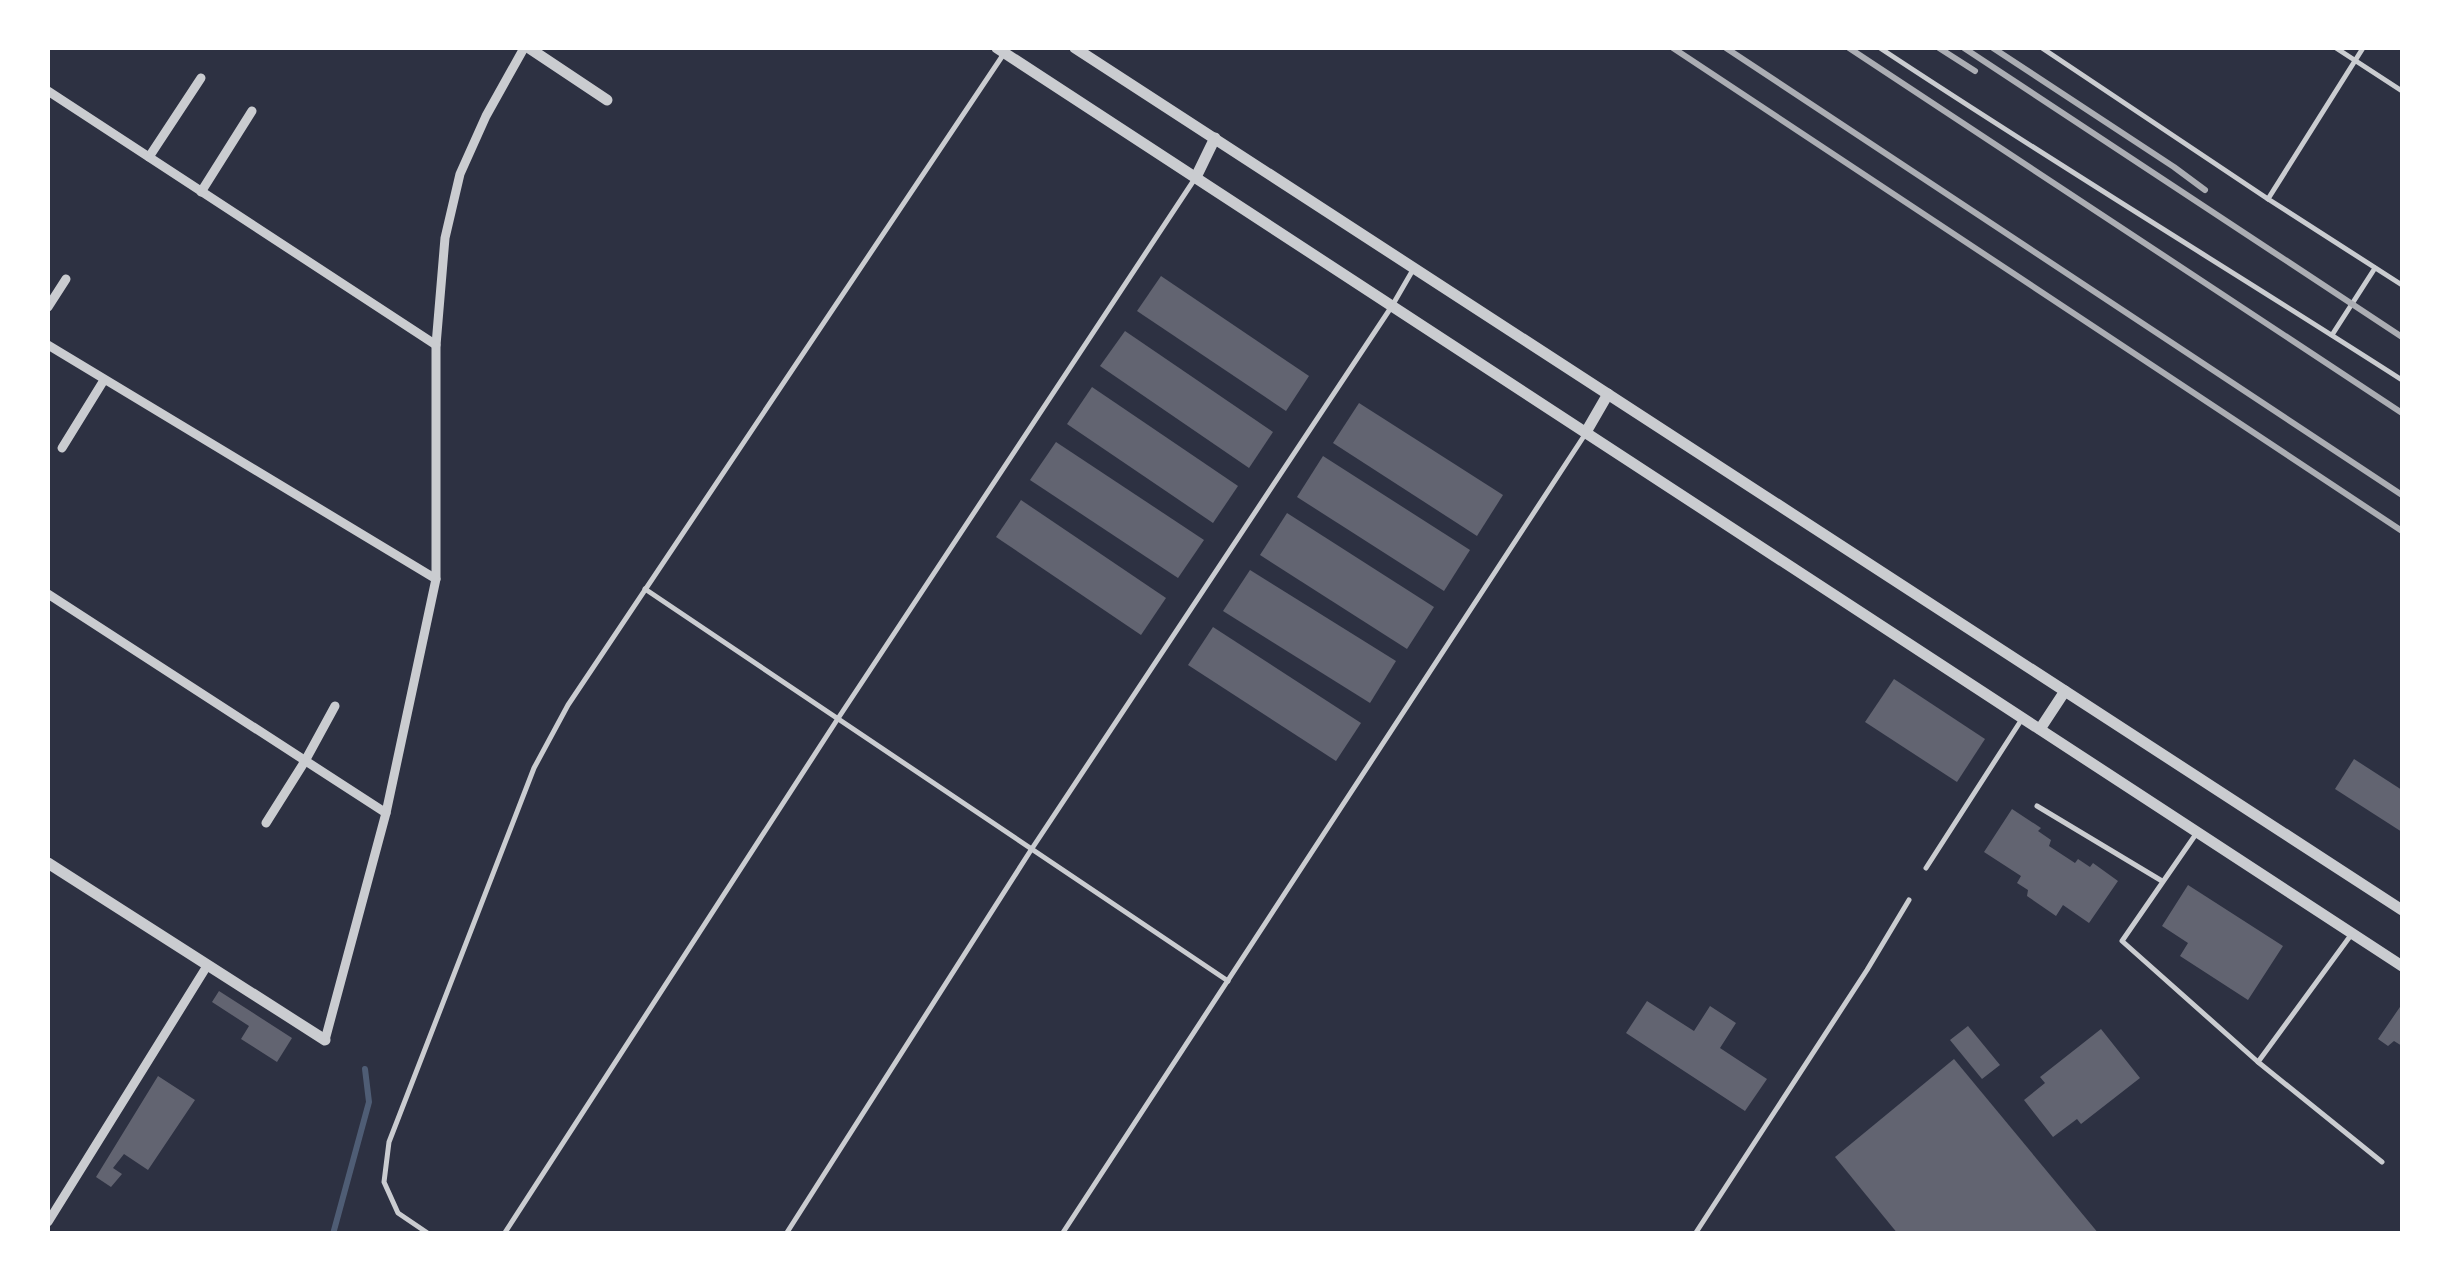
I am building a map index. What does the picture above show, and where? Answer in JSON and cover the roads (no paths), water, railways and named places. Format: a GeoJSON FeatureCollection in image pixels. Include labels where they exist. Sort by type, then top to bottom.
{"type":"FeatureCollection","features":[{"type":"Feature","properties":{"kind":"street"},"geometry":{"type":"LineString","coordinates":[[48,862],[325,1040],[386,813],[436,579],[436,346],[445,238],[460,174],[486,116],[527,48],[607,100]]}},
{"type":"Feature","properties":{"kind":"street"},"geometry":{"type":"LineString","coordinates":[[1075,48],[2402,910]]}},
{"type":"Feature","properties":{"kind":"street"},"geometry":{"type":"LineString","coordinates":[[1003,49],[2402,966]]}},
{"type":"Feature","properties":{"kind":"street"},"geometry":{"type":"LineString","coordinates":[[148,157],[201,78]]}},
{"type":"Feature","properties":{"kind":"street"},"geometry":{"type":"LineString","coordinates":[[48,91],[436,346]]}},
{"type":"Feature","properties":{"kind":"street"},"geometry":{"type":"LineString","coordinates":[[202,192],[252,111]]}},
{"type":"Feature","properties":{"kind":"street"},"geometry":{"type":"LineString","coordinates":[[1196,177],[1215,138]]}},
{"type":"Feature","properties":{"kind":"street"},"geometry":{"type":"LineString","coordinates":[[48,307],[66,278]]}},
{"type":"Feature","properties":{"kind":"street"},"geometry":{"type":"LineString","coordinates":[[48,344],[436,579]]}},
{"type":"Feature","properties":{"kind":"street"},"geometry":{"type":"LineString","coordinates":[[62,448],[104,380]]}},
{"type":"Feature","properties":{"kind":"street"},"geometry":{"type":"LineString","coordinates":[[1586,432],[1608,394]]}},
{"type":"Feature","properties":{"kind":"street"},"geometry":{"type":"LineString","coordinates":[[48,594],[386,813]]}},
{"type":"Feature","properties":{"kind":"street"},"geometry":{"type":"LineString","coordinates":[[2040,729],[2065,690]]}},
{"type":"Feature","properties":{"kind":"street"},"geometry":{"type":"LineString","coordinates":[[266,823],[335,706]]}},
{"type":"Feature","properties":{"kind":"street"},"geometry":{"type":"LineString","coordinates":[[48,1222],[207,966]]}},
{"type":"Feature","properties":{"kind":"lane"},"geometry":{"type":"LineString","coordinates":[[1880,48],[2402,380]]}},
{"type":"Feature","properties":{"kind":"lane"},"geometry":{"type":"LineString","coordinates":[[2042,48],[2402,285]]}},
{"type":"Feature","properties":{"kind":"lane"},"geometry":{"type":"LineString","coordinates":[[2336,48],[2402,91]]}},
{"type":"Feature","properties":{"kind":"lane"},"geometry":{"type":"LineString","coordinates":[[2268,200],[2363,48]]}},
{"type":"Feature","properties":{"kind":"lane"},"geometry":{"type":"LineString","coordinates":[[429,1234],[398,1213],[384,1182],[389,1142],[534,768],[568,705],[1003,49]]}},
{"type":"Feature","properties":{"kind":"lane"},"geometry":{"type":"LineString","coordinates":[[504,1234],[1196,177]]}},
{"type":"Feature","properties":{"kind":"lane"},"geometry":{"type":"LineString","coordinates":[[786,1234],[1031,850],[1414,268]]}},
{"type":"Feature","properties":{"kind":"lane"},"geometry":{"type":"LineString","coordinates":[[2332,335],[2375,268]]}},
{"type":"Feature","properties":{"kind":"lane"},"geometry":{"type":"LineString","coordinates":[[1062,1234],[1586,432]]}},
{"type":"Feature","properties":{"kind":"lane"},"geometry":{"type":"LineString","coordinates":[[645,589],[1228,981]]}},
{"type":"Feature","properties":{"kind":"lane"},"geometry":{"type":"LineString","coordinates":[[1926,868],[2023,718]]}},
{"type":"Feature","properties":{"kind":"lane"},"geometry":{"type":"LineString","coordinates":[[2037,806],[2162,881]]}},
{"type":"Feature","properties":{"kind":"lane"},"geometry":{"type":"LineString","coordinates":[[2197,832],[2122,941],[2258,1062],[2382,1162]]}},
{"type":"Feature","properties":{"kind":"lane"},"geometry":{"type":"LineString","coordinates":[[1694,1234],[1910,900]]}},
{"type":"Feature","properties":{"kind":"lane"},"geometry":{"type":"LineString","coordinates":[[2258,1062],[2352,933]]}},
{"type":"Feature","properties":{"kind":"waterway"},"geometry":{"type":"LineString","coordinates":[[333,1234],[369,1102],[365,1069]]}},
{"type":"Feature","properties":{"kind":"railway"},"geometry":{"type":"LineString","coordinates":[[1673,48],[2402,531]]}},
{"type":"Feature","properties":{"kind":"railway"},"geometry":{"type":"LineString","coordinates":[[1726,48],[2402,495]]}},
{"type":"Feature","properties":{"kind":"railway"},"geometry":{"type":"LineString","coordinates":[[1849,48],[2402,413]]}},
{"type":"Feature","properties":{"kind":"railway"},"geometry":{"type":"LineString","coordinates":[[1939,48],[1975,71]]}},
{"type":"Feature","properties":{"kind":"railway"},"geometry":{"type":"LineString","coordinates":[[1964,48],[2402,337]]}},
{"type":"Feature","properties":{"kind":"railway"},"geometry":{"type":"LineString","coordinates":[[1993,48],[2205,190]]}}]}
